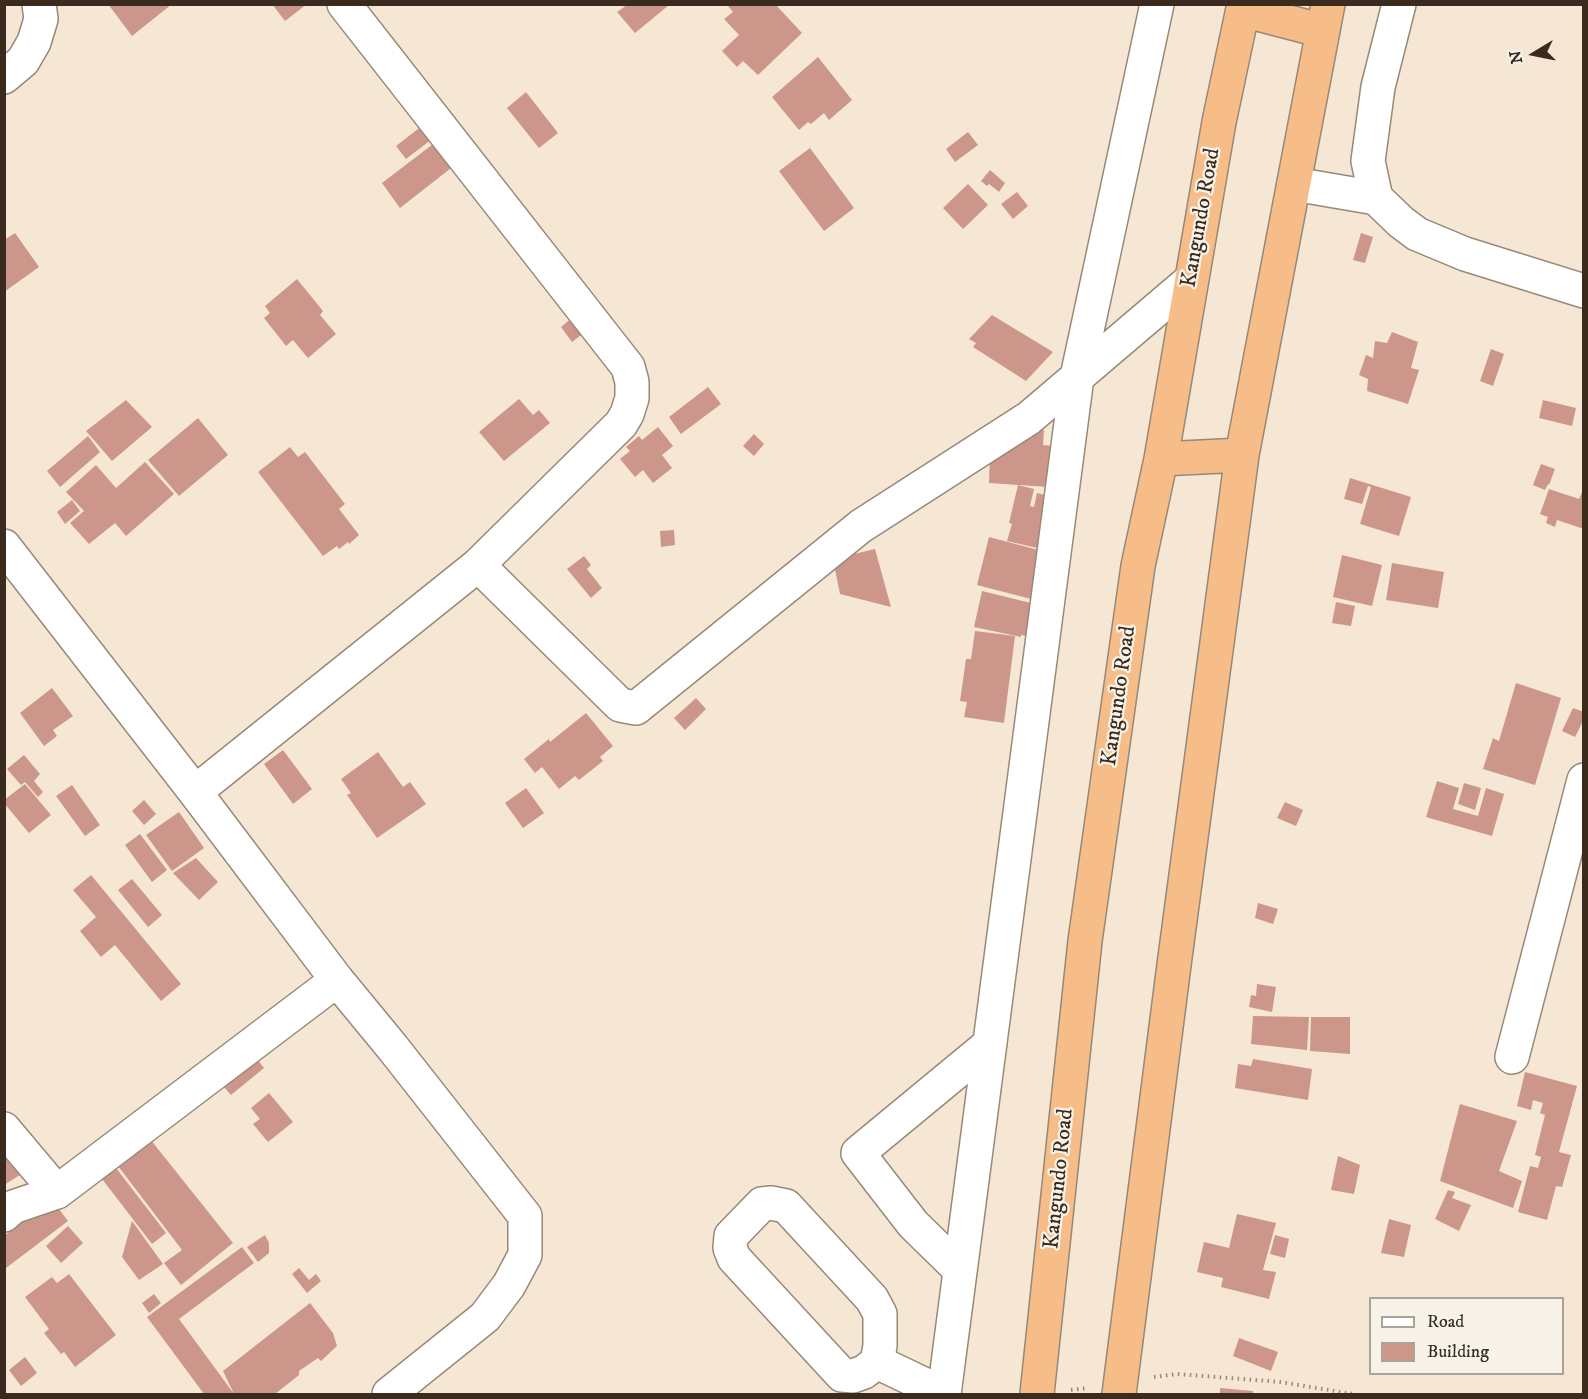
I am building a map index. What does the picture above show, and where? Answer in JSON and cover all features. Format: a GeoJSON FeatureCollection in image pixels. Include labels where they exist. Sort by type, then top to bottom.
{"type":"FeatureCollection","features":[{"type":"Feature","properties":{"kind":"highway"},"geometry":{"type":"LineString","coordinates":[[1120,1388],[1242,455],[1326,18],[1244,7]]}},
{"type":"Feature","properties":{"kind":"highway","name":"Kangundo Road"},"geometry":{"type":"LineString","coordinates":[[1037,1394],[1085,941],[1138,566],[1161,459],[1219,122],[1244,7]]}},
{"type":"Feature","properties":{"kind":"highway"},"geometry":{"type":"LineString","coordinates":[[1161,459],[1242,455]]}},
{"type":"Feature","properties":{"kind":"street"},"geometry":{"type":"LineString","coordinates":[[4,77],[23,61],[34,42],[41,19],[39,4]]}},
{"type":"Feature","properties":{"kind":"street"},"geometry":{"type":"LineString","coordinates":[[195,792],[478,565],[621,424],[632,398],[632,382],[628,368],[344,4]]}},
{"type":"Feature","properties":{"kind":"street"},"geometry":{"type":"LineString","coordinates":[[877,1362],[944,1395],[1077,377],[1157,4]]}},
{"type":"Feature","properties":{"kind":"street"},"geometry":{"type":"LineString","coordinates":[[1399,4],[1378,87],[1368,161],[1376,198],[1417,234],[1465,254],[1584,291]]}},
{"type":"Feature","properties":{"kind":"street"},"geometry":{"type":"LineString","coordinates":[[1293,184],[1376,198]]}},
{"type":"Feature","properties":{"kind":"street"},"geometry":{"type":"LineString","coordinates":[[478,565],[620,705],[636,708],[861,526],[1029,418],[1191,280]]}},
{"type":"Feature","properties":{"kind":"street"},"geometry":{"type":"LineString","coordinates":[[4,546],[337,980],[525,1216],[525,1255],[509,1285],[484,1317],[389,1395]]}},
{"type":"Feature","properties":{"kind":"street"},"geometry":{"type":"LineString","coordinates":[[1512,1057],[1584,780]]}},
{"type":"Feature","properties":{"kind":"street"},"geometry":{"type":"LineString","coordinates":[[4,1215],[13,1207],[57,1192],[337,980]]}},
{"type":"Feature","properties":{"kind":"street"},"geometry":{"type":"LineString","coordinates":[[960,1270],[913,1224],[858,1153],[990,1044]]}},
{"type":"Feature","properties":{"kind":"street"},"geometry":{"type":"LineString","coordinates":[[4,1129],[57,1192]]}},
{"type":"Feature","properties":{"kind":"street"},"geometry":{"type":"LineString","coordinates":[[762,1204],[786,1206],[872,1299],[880,1314],[880,1346],[877,1362],[854,1376],[842,1375],[734,1257],[730,1248],[731,1236],[762,1204]]}},
{"type":"Feature","properties":{"kind":"path"},"geometry":{"type":"LineString","coordinates":[[1037,1394],[1092,1388],[1120,1388],[1177,1374],[1281,1382],[1353,1395]]}},
{"type":"Feature","properties":{"kind":"building"},"geometry":{"type":"Polygon","coordinates":[[[108,4],[172,4],[132,36],[108,4]]]}},
{"type":"Feature","properties":{"kind":"building"},"geometry":{"type":"Polygon","coordinates":[[[272,4],[307,4],[285,21],[272,4]]]}},
{"type":"Feature","properties":{"kind":"building"},"geometry":{"type":"Polygon","coordinates":[[[730,4],[775,4],[802,33],[758,75],[743,61],[737,67],[722,51],[739,35],[724,19],[733,12],[728,6],[730,4]]]}},
{"type":"Feature","properties":{"kind":"building"},"geometry":{"type":"Polygon","coordinates":[[[627,5],[669,5],[635,33],[617,12],[627,5]]]}},
{"type":"Feature","properties":{"kind":"building"},"geometry":{"type":"Polygon","coordinates":[[[818,57],[852,100],[829,120],[824,113],[799,130],[772,97],[818,57]]]}},
{"type":"Feature","properties":{"kind":"building"},"geometry":{"type":"Polygon","coordinates":[[[526,92],[558,133],[539,148],[507,108],[526,92]]]}},
{"type":"Feature","properties":{"kind":"building"},"geometry":{"type":"Polygon","coordinates":[[[427,122],[436,136],[406,159],[396,146],[427,122]]]}},
{"type":"Feature","properties":{"kind":"building"},"geometry":{"type":"Polygon","coordinates":[[[968,132],[978,145],[955,162],[946,149],[968,132]]]}},
{"type":"Feature","properties":{"kind":"building"},"geometry":{"type":"Polygon","coordinates":[[[437,141],[455,165],[400,208],[382,183],[437,141]]]}},
{"type":"Feature","properties":{"kind":"building"},"geometry":{"type":"Polygon","coordinates":[[[810,148],[854,208],[824,231],[779,171],[810,148]]]}},
{"type":"Feature","properties":{"kind":"building"},"geometry":{"type":"Polygon","coordinates":[[[990,170],[1005,183],[999,192],[981,181],[990,170]]]}},
{"type":"Feature","properties":{"kind":"building"},"geometry":{"type":"Polygon","coordinates":[[[968,184],[988,205],[963,229],[943,208],[968,184]]]}},
{"type":"Feature","properties":{"kind":"building"},"geometry":{"type":"Polygon","coordinates":[[[1017,192],[1028,206],[1013,219],[1001,204],[1017,192]]]}},
{"type":"Feature","properties":{"kind":"building"},"geometry":{"type":"Polygon","coordinates":[[[15,233],[39,267],[4,292],[4,240],[15,233]]]}},
{"type":"Feature","properties":{"kind":"building"},"geometry":{"type":"Polygon","coordinates":[[[1361,233],[1373,237],[1365,263],[1353,260],[1361,233]]]}},
{"type":"Feature","properties":{"kind":"building"},"geometry":{"type":"Polygon","coordinates":[[[297,279],[323,311],[320,315],[336,334],[308,358],[293,340],[286,346],[264,318],[270,313],[265,306],[297,279]]]}},
{"type":"Feature","properties":{"kind":"building"},"geometry":{"type":"Polygon","coordinates":[[[992,315],[1053,352],[1026,381],[973,347],[976,343],[969,339],[992,315]]]}},
{"type":"Feature","properties":{"kind":"building"},"geometry":{"type":"Polygon","coordinates":[[[573,317],[585,332],[572,342],[561,327],[573,317]]]}},
{"type":"Feature","properties":{"kind":"building"},"geometry":{"type":"Polygon","coordinates":[[[1392,332],[1418,342],[1411,368],[1419,370],[1408,404],[1367,391],[1368,379],[1359,375],[1366,355],[1373,358],[1375,341],[1387,343],[1392,332]]]}},
{"type":"Feature","properties":{"kind":"building"},"geometry":{"type":"Polygon","coordinates":[[[1491,349],[1504,354],[1493,386],[1480,381],[1491,349]]]}},
{"type":"Feature","properties":{"kind":"building"},"geometry":{"type":"Polygon","coordinates":[[[708,387],[721,404],[681,434],[669,417],[708,387]]]}},
{"type":"Feature","properties":{"kind":"building"},"geometry":{"type":"Polygon","coordinates":[[[519,399],[533,415],[539,410],[550,423],[504,461],[479,432],[519,399]]]}},
{"type":"Feature","properties":{"kind":"building"},"geometry":{"type":"Polygon","coordinates":[[[126,400],[152,427],[112,461],[86,431],[126,400]]]}},
{"type":"Feature","properties":{"kind":"building"},"geometry":{"type":"Polygon","coordinates":[[[1543,400],[1576,408],[1572,426],[1539,418],[1543,400]]]}},
{"type":"Feature","properties":{"kind":"building"},"geometry":{"type":"Polygon","coordinates":[[[198,418],[228,455],[179,496],[148,460],[198,418]]]}},
{"type":"Feature","properties":{"kind":"building"},"geometry":{"type":"Polygon","coordinates":[[[658,427],[673,446],[662,455],[672,468],[653,483],[643,470],[635,477],[620,459],[630,451],[626,447],[639,436],[642,440],[658,427]]]}},
{"type":"Feature","properties":{"kind":"building"},"geometry":{"type":"Polygon","coordinates":[[[1020,428],[1044,430],[1043,445],[1053,446],[1049,487],[989,483],[990,454],[1004,454],[1005,441],[1020,428]]]}},
{"type":"Feature","properties":{"kind":"building"},"geometry":{"type":"Polygon","coordinates":[[[754,434],[764,444],[754,456],[743,446],[754,434]]]}},
{"type":"Feature","properties":{"kind":"building"},"geometry":{"type":"Polygon","coordinates":[[[88,436],[100,452],[60,487],[47,471],[88,436]]]}},
{"type":"Feature","properties":{"kind":"building"},"geometry":{"type":"Polygon","coordinates":[[[290,447],[298,457],[305,452],[345,504],[339,509],[359,535],[349,544],[348,542],[339,549],[337,546],[323,556],[258,472],[290,447]]]}},
{"type":"Feature","properties":{"kind":"building"},"geometry":{"type":"Polygon","coordinates":[[[145,462],[174,494],[126,536],[115,523],[89,544],[70,523],[84,511],[66,492],[96,465],[116,488],[145,462]]]}},
{"type":"Feature","properties":{"kind":"building"},"geometry":{"type":"Polygon","coordinates":[[[1541,464],[1555,469],[1545,490],[1533,485],[1541,464]]]}},
{"type":"Feature","properties":{"kind":"building"},"geometry":{"type":"Polygon","coordinates":[[[1350,478],[1411,497],[1399,536],[1360,524],[1371,487],[1368,486],[1362,504],[1344,499],[1350,478]]]}},
{"type":"Feature","properties":{"kind":"building"},"geometry":{"type":"Polygon","coordinates":[[[1018,485],[1034,489],[1030,506],[1034,507],[1037,493],[1056,498],[1048,530],[1040,529],[1039,534],[1049,536],[1046,550],[1007,541],[1018,485]]]}},
{"type":"Feature","properties":{"kind":"building"},"geometry":{"type":"Polygon","coordinates":[[[1584,488],[1584,529],[1557,520],[1555,527],[1546,523],[1548,517],[1540,514],[1549,489],[1579,499],[1584,488]]]}},
{"type":"Feature","properties":{"kind":"building"},"geometry":{"type":"Polygon","coordinates":[[[72,500],[80,511],[65,524],[57,512],[72,500]]]}},
{"type":"Feature","properties":{"kind":"building"},"geometry":{"type":"Polygon","coordinates":[[[674,530],[675,545],[661,547],[660,531],[674,530]]]}},
{"type":"Feature","properties":{"kind":"building"},"geometry":{"type":"Polygon","coordinates":[[[989,537],[1042,551],[1031,599],[977,585],[989,537]]]}},
{"type":"Feature","properties":{"kind":"building"},"geometry":{"type":"Polygon","coordinates":[[[875,549],[891,607],[840,594],[833,559],[875,549]]]}},
{"type":"Feature","properties":{"kind":"building"},"geometry":{"type":"Polygon","coordinates":[[[1342,555],[1382,565],[1372,606],[1333,597],[1342,555]]]}},
{"type":"Feature","properties":{"kind":"building"},"geometry":{"type":"Polygon","coordinates":[[[584,556],[591,565],[587,569],[602,588],[591,598],[567,569],[584,556]]]}},
{"type":"Feature","properties":{"kind":"building"},"geometry":{"type":"Polygon","coordinates":[[[1392,563],[1444,572],[1438,608],[1386,600],[1392,563]]]}},
{"type":"Feature","properties":{"kind":"building"},"geometry":{"type":"Polygon","coordinates":[[[982,591],[1043,606],[1036,638],[974,627],[982,591]]]}},
{"type":"Feature","properties":{"kind":"building"},"geometry":{"type":"Polygon","coordinates":[[[1336,602],[1355,606],[1351,626],[1332,623],[1336,602]]]}},
{"type":"Feature","properties":{"kind":"building"},"geometry":{"type":"Polygon","coordinates":[[[975,631],[1015,636],[1004,723],[964,717],[967,702],[960,701],[966,659],[971,659],[975,631]]]}},
{"type":"Feature","properties":{"kind":"building"},"geometry":{"type":"Polygon","coordinates":[[[1516,683],[1561,698],[1535,785],[1483,769],[1493,738],[1499,741],[1516,683]]]}},
{"type":"Feature","properties":{"kind":"building"},"geometry":{"type":"Polygon","coordinates":[[[52,688],[73,716],[53,730],[57,736],[44,746],[20,713],[52,688]]]}},
{"type":"Feature","properties":{"kind":"building"},"geometry":{"type":"Polygon","coordinates":[[[696,698],[706,709],[685,730],[674,718],[696,698]]]}},
{"type":"Feature","properties":{"kind":"building"},"geometry":{"type":"Polygon","coordinates":[[[1573,708],[1584,712],[1584,719],[1575,737],[1562,731],[1573,708]]]}},
{"type":"Feature","properties":{"kind":"building"},"geometry":{"type":"Polygon","coordinates":[[[586,713],[613,746],[600,757],[603,761],[579,780],[575,776],[559,789],[542,767],[535,773],[524,759],[549,739],[550,742],[586,713]]]}},
{"type":"Feature","properties":{"kind":"building"},"geometry":{"type":"Polygon","coordinates":[[[283,750],[312,789],[293,804],[264,764],[283,750]]]}},
{"type":"Feature","properties":{"kind":"building"},"geometry":{"type":"Polygon","coordinates":[[[378,752],[403,787],[410,782],[426,804],[377,838],[347,795],[351,793],[341,779],[378,752]]]}},
{"type":"Feature","properties":{"kind":"building"},"geometry":{"type":"Polygon","coordinates":[[[24,755],[40,774],[34,781],[43,792],[38,797],[25,782],[21,785],[7,769],[24,755]]]}},
{"type":"Feature","properties":{"kind":"building"},"geometry":{"type":"Polygon","coordinates":[[[1437,781],[1459,788],[1453,809],[1478,816],[1486,788],[1504,794],[1492,836],[1426,817],[1437,781]]]}},
{"type":"Feature","properties":{"kind":"building"},"geometry":{"type":"Polygon","coordinates":[[[1464,783],[1481,788],[1475,810],[1458,804],[1464,783]]]}},
{"type":"Feature","properties":{"kind":"building"},"geometry":{"type":"Polygon","coordinates":[[[25,784],[51,815],[29,833],[4,803],[4,800],[25,784]]]}},
{"type":"Feature","properties":{"kind":"building"},"geometry":{"type":"Polygon","coordinates":[[[72,785],[100,825],[85,836],[56,796],[72,785]]]}},
{"type":"Feature","properties":{"kind":"building"},"geometry":{"type":"Polygon","coordinates":[[[526,788],[544,813],[523,828],[505,803],[526,788]]]}},
{"type":"Feature","properties":{"kind":"building"},"geometry":{"type":"Polygon","coordinates":[[[144,800],[156,814],[144,825],[132,811],[144,800]]]}},
{"type":"Feature","properties":{"kind":"building"},"geometry":{"type":"Polygon","coordinates":[[[1285,802],[1303,810],[1296,826],[1277,818],[1285,802]]]}},
{"type":"Feature","properties":{"kind":"building"},"geometry":{"type":"Polygon","coordinates":[[[179,812],[204,848],[172,871],[146,835],[179,812]]]}},
{"type":"Feature","properties":{"kind":"building"},"geometry":{"type":"Polygon","coordinates":[[[140,834],[167,870],[152,882],[125,845],[140,834]]]}},
{"type":"Feature","properties":{"kind":"building"},"geometry":{"type":"Polygon","coordinates":[[[196,858],[218,882],[199,900],[173,873],[196,858]]]}},
{"type":"Feature","properties":{"kind":"building"},"geometry":{"type":"Polygon","coordinates":[[[91,875],[181,984],[161,1001],[115,945],[101,957],[80,931],[96,917],[73,890],[91,875]]]}},
{"type":"Feature","properties":{"kind":"building"},"geometry":{"type":"Polygon","coordinates":[[[132,879],[162,915],[148,927],[118,890],[132,879]]]}},
{"type":"Feature","properties":{"kind":"building"},"geometry":{"type":"Polygon","coordinates":[[[1258,903],[1278,909],[1273,924],[1255,918],[1258,903]]]}},
{"type":"Feature","properties":{"kind":"building"},"geometry":{"type":"Polygon","coordinates":[[[1257,984],[1276,987],[1272,1012],[1249,1007],[1251,995],[1256,996],[1257,984]]]}},
{"type":"Feature","properties":{"kind":"building"},"geometry":{"type":"Polygon","coordinates":[[[1253,1016],[1309,1017],[1307,1050],[1251,1044],[1253,1016]]]}},
{"type":"Feature","properties":{"kind":"building"},"geometry":{"type":"Polygon","coordinates":[[[1311,1017],[1350,1017],[1350,1054],[1310,1051],[1311,1017]]]}},
{"type":"Feature","properties":{"kind":"building"},"geometry":{"type":"Polygon","coordinates":[[[250,1050],[264,1068],[231,1095],[216,1078],[250,1050]]]}},
{"type":"Feature","properties":{"kind":"building"},"geometry":{"type":"Polygon","coordinates":[[[1253,1059],[1312,1069],[1308,1100],[1235,1088],[1238,1064],[1251,1066],[1253,1059]]]}},
{"type":"Feature","properties":{"kind":"building"},"geometry":{"type":"Polygon","coordinates":[[[1525,1072],[1577,1086],[1559,1152],[1571,1155],[1562,1187],[1556,1186],[1547,1220],[1518,1212],[1530,1166],[1538,1168],[1541,1157],[1535,1155],[1545,1115],[1540,1113],[1543,1103],[1533,1100],[1531,1110],[1517,1106],[1525,1072]]]}},
{"type":"Feature","properties":{"kind":"building"},"geometry":{"type":"Polygon","coordinates":[[[269,1093],[293,1122],[268,1142],[253,1124],[260,1119],[251,1108],[269,1093]]]}},
{"type":"Feature","properties":{"kind":"building"},"geometry":{"type":"Polygon","coordinates":[[[1460,1104],[1517,1121],[1499,1171],[1522,1181],[1513,1208],[1440,1181],[1460,1104]]]}},
{"type":"Feature","properties":{"kind":"building"},"geometry":{"type":"Polygon","coordinates":[[[146,1134],[233,1243],[181,1285],[164,1263],[182,1250],[115,1162],[146,1134]]]}},
{"type":"Feature","properties":{"kind":"building"},"geometry":{"type":"Polygon","coordinates":[[[8,1154],[23,1173],[4,1185],[4,1156],[8,1154]]]}},
{"type":"Feature","properties":{"kind":"building"},"geometry":{"type":"Polygon","coordinates":[[[1338,1156],[1360,1165],[1354,1194],[1331,1190],[1338,1156]]]}},
{"type":"Feature","properties":{"kind":"building"},"geometry":{"type":"Polygon","coordinates":[[[113,1164],[166,1233],[152,1244],[99,1175],[113,1164]]]}},
{"type":"Feature","properties":{"kind":"building"},"geometry":{"type":"Polygon","coordinates":[[[1448,1190],[1455,1192],[1452,1198],[1471,1205],[1459,1231],[1435,1219],[1448,1190]]]}},
{"type":"Feature","properties":{"kind":"building"},"geometry":{"type":"Polygon","coordinates":[[[52,1200],[68,1221],[6,1268],[4,1266],[4,1236],[52,1200]]]}},
{"type":"Feature","properties":{"kind":"building"},"geometry":{"type":"Polygon","coordinates":[[[1237,1214],[1276,1223],[1263,1270],[1276,1272],[1269,1299],[1221,1287],[1223,1278],[1197,1272],[1204,1242],[1229,1248],[1237,1214]]]}},
{"type":"Feature","properties":{"kind":"building"},"geometry":{"type":"Polygon","coordinates":[[[1389,1219],[1411,1225],[1404,1257],[1381,1253],[1389,1219]]]}},
{"type":"Feature","properties":{"kind":"building"},"geometry":{"type":"Polygon","coordinates":[[[132,1221],[163,1264],[139,1280],[122,1257],[132,1221]]]}},
{"type":"Feature","properties":{"kind":"building"},"geometry":{"type":"Polygon","coordinates":[[[68,1226],[83,1243],[61,1263],[46,1246],[68,1226]]]}},
{"type":"Feature","properties":{"kind":"building"},"geometry":{"type":"Polygon","coordinates":[[[265,1235],[269,1243],[269,1253],[258,1262],[247,1247],[265,1235]]]}},
{"type":"Feature","properties":{"kind":"building"},"geometry":{"type":"Polygon","coordinates":[[[1275,1235],[1289,1239],[1285,1258],[1270,1254],[1275,1235]]]}},
{"type":"Feature","properties":{"kind":"building"},"geometry":{"type":"Polygon","coordinates":[[[242,1247],[254,1263],[179,1319],[234,1394],[204,1394],[147,1317],[242,1247]]]}},
{"type":"Feature","properties":{"kind":"building"},"geometry":{"type":"Polygon","coordinates":[[[299,1268],[309,1280],[316,1274],[321,1281],[307,1293],[292,1274],[299,1268]]]}},
{"type":"Feature","properties":{"kind":"building"},"geometry":{"type":"Polygon","coordinates":[[[69,1274],[116,1335],[75,1367],[64,1352],[61,1354],[44,1333],[49,1329],[25,1297],[52,1277],[57,1283],[69,1274]]]}},
{"type":"Feature","properties":{"kind":"building"},"geometry":{"type":"Polygon","coordinates":[[[154,1294],[161,1303],[149,1313],[142,1303],[154,1294]]]}},
{"type":"Feature","properties":{"kind":"building"},"geometry":{"type":"Polygon","coordinates":[[[310,1303],[333,1333],[337,1346],[321,1361],[318,1358],[299,1371],[299,1375],[275,1394],[234,1394],[223,1371],[310,1303]]]}},
{"type":"Feature","properties":{"kind":"building"},"geometry":{"type":"Polygon","coordinates":[[[1239,1338],[1278,1352],[1271,1371],[1233,1356],[1239,1338]]]}},
{"type":"Feature","properties":{"kind":"building"},"geometry":{"type":"Polygon","coordinates":[[[25,1357],[37,1373],[21,1386],[9,1370],[25,1357]]]}},
{"type":"Feature","properties":{"kind":"building"},"geometry":{"type":"Polygon","coordinates":[[[1220,1388],[1253,1391],[1253,1394],[1220,1394],[1220,1388]]]}}]}
